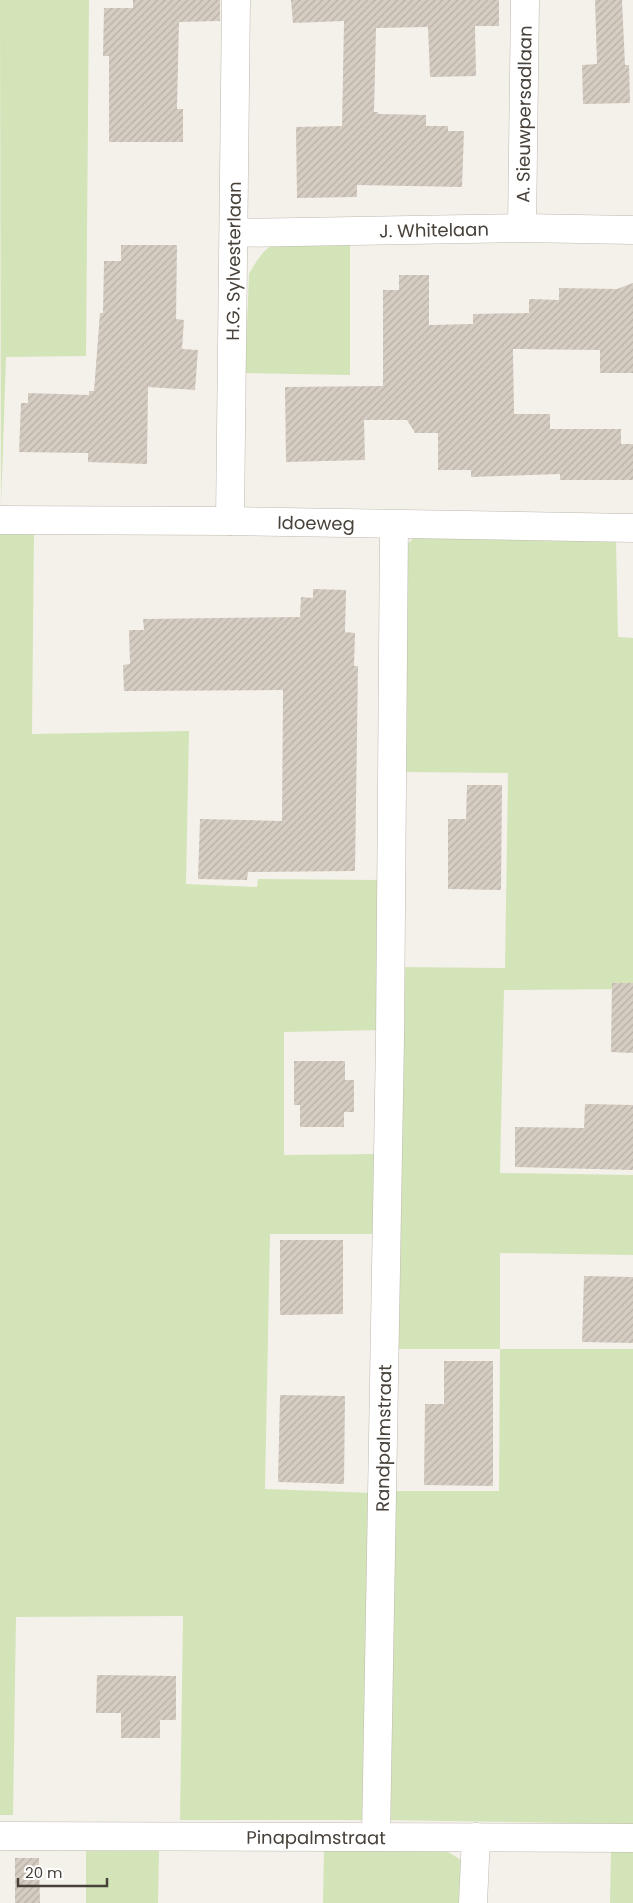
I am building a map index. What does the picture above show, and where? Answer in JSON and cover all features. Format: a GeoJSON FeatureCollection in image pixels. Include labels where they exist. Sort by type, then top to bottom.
{"type":"FeatureCollection","features":[{"type":"Feature","properties":{"kind":"street","name":"H.G. Sylvesterlaan"},"geometry":{"type":"LineString","coordinates":[[230,521],[236,0]]}},
{"type":"Feature","properties":{"kind":"street","name":"A. Sieuwpersadlaan"},"geometry":{"type":"LineString","coordinates":[[522,228],[525,0]]}},
{"type":"Feature","properties":{"kind":"street","name":"J. Whitelaan"},"geometry":{"type":"LineString","coordinates":[[234,233],[522,228],[633,230]]}},
{"type":"Feature","properties":{"kind":"street","name":"Idoeweg"},"geometry":{"type":"LineString","coordinates":[[0,520],[230,521],[633,528]]}},
{"type":"Feature","properties":{"kind":"street","name":"Randpalmstraat"},"geometry":{"type":"LineString","coordinates":[[376,1837],[390,1040],[394,525]]}},
{"type":"Feature","properties":{"kind":"street","name":"Pinapalmstraat"},"geometry":{"type":"LineString","coordinates":[[0,1836],[633,1838]]}},
{"type":"Feature","properties":{"kind":"street"},"geometry":{"type":"LineString","coordinates":[[473,1903],[476,1837]]}},
{"type":"Feature","properties":{"kind":"green space"},"geometry":{"type":"Polygon","coordinates":[[[0,0],[89,0],[86,356],[6,357],[1,507],[0,0]]]}},
{"type":"Feature","properties":{"kind":"green space"},"geometry":{"type":"Polygon","coordinates":[[[274,243],[350,243],[350,375],[245,373],[249,274],[260,257],[274,243]]]}},
{"type":"Feature","properties":{"kind":"green space"},"geometry":{"type":"Polygon","coordinates":[[[0,531],[34,532],[32,734],[189,731],[186,884],[257,887],[258,879],[384,880],[383,1030],[284,1032],[284,1155],[380,1154],[379,1234],[270,1234],[265,1489],[374,1493],[369,1820],[180,1820],[183,1616],[16,1617],[13,1815],[0,1815],[0,531]]]}},
{"type":"Feature","properties":{"kind":"green space"},"geometry":{"type":"Polygon","coordinates":[[[415,537],[616,541],[618,637],[633,638],[633,989],[504,990],[500,1173],[633,1175],[633,1255],[500,1253],[500,1349],[392,1349],[397,967],[505,968],[508,773],[402,772],[404,547],[415,537]]]}},
{"type":"Feature","properties":{"kind":"green space"},"geometry":{"type":"Polygon","coordinates":[[[500,1349],[633,1349],[633,1824],[383,1820],[390,1491],[499,1491],[500,1349]]]}},
{"type":"Feature","properties":{"kind":"green space"},"geometry":{"type":"Polygon","coordinates":[[[324,1848],[448,1852],[461,1860],[464,1875],[463,1903],[323,1903],[324,1848]]]}},
{"type":"Feature","properties":{"kind":"green space"},"geometry":{"type":"Polygon","coordinates":[[[86,1851],[159,1851],[158,1903],[86,1903],[86,1851]]]}},
{"type":"Feature","properties":{"kind":"green space"},"geometry":{"type":"Polygon","coordinates":[[[611,1851],[633,1851],[633,1903],[610,1903],[611,1851]]]}},
{"type":"Feature","properties":{"kind":"building"},"geometry":{"type":"Polygon","coordinates":[[[133,0],[220,0],[220,21],[179,22],[177,109],[183,109],[183,142],[109,142],[109,56],[103,56],[104,8],[133,8],[133,0]]]}},
{"type":"Feature","properties":{"kind":"building"},"geometry":{"type":"Polygon","coordinates":[[[291,0],[499,0],[499,26],[475,26],[476,76],[430,77],[428,27],[376,28],[374,112],[378,112],[378,114],[426,115],[426,126],[448,126],[448,131],[464,131],[462,187],[357,185],[357,197],[297,198],[296,127],[342,126],[344,21],[293,23],[291,0]]]}},
{"type":"Feature","properties":{"kind":"building"},"geometry":{"type":"Polygon","coordinates":[[[595,0],[622,0],[625,65],[629,65],[630,103],[583,104],[582,65],[597,64],[595,0]]]}},
{"type":"Feature","properties":{"kind":"building"},"geometry":{"type":"Polygon","coordinates":[[[121,245],[177,245],[176,319],[184,320],[182,349],[198,350],[195,390],[148,387],[147,464],[88,462],[88,453],[19,452],[21,403],[28,403],[28,393],[89,395],[89,391],[94,391],[100,313],[103,313],[104,261],[121,261],[121,245]]]}},
{"type":"Feature","properties":{"kind":"building"},"geometry":{"type":"Polygon","coordinates":[[[399,275],[429,275],[429,325],[473,324],[473,314],[529,313],[529,299],[559,300],[559,288],[617,289],[633,283],[633,373],[600,373],[600,350],[513,349],[514,414],[550,414],[550,429],[621,429],[621,444],[633,444],[633,480],[560,480],[560,474],[471,477],[471,470],[438,470],[438,433],[415,433],[407,420],[364,420],[365,460],[286,462],[285,387],[383,386],[383,290],[399,290],[399,275]]]}},
{"type":"Feature","properties":{"kind":"building"},"geometry":{"type":"Polygon","coordinates":[[[313,589],[346,590],[345,632],[355,633],[354,666],[358,666],[355,871],[248,872],[247,880],[198,879],[200,819],[282,821],[283,690],[124,691],[123,665],[130,664],[129,630],[144,630],[143,619],[300,617],[301,597],[313,598],[313,589]]]}},
{"type":"Feature","properties":{"kind":"building"},"geometry":{"type":"Polygon","coordinates":[[[467,785],[502,785],[501,890],[448,889],[448,819],[466,819],[467,785]]]}},
{"type":"Feature","properties":{"kind":"building"},"geometry":{"type":"Polygon","coordinates":[[[612,983],[633,983],[633,1053],[611,1052],[612,983]]]}},
{"type":"Feature","properties":{"kind":"building"},"geometry":{"type":"Polygon","coordinates":[[[294,1061],[345,1061],[345,1080],[354,1080],[354,1112],[344,1112],[344,1127],[300,1127],[300,1105],[294,1105],[294,1061]]]}},
{"type":"Feature","properties":{"kind":"building"},"geometry":{"type":"Polygon","coordinates":[[[585,1104],[633,1105],[633,1170],[515,1167],[515,1127],[584,1128],[585,1104]]]}},
{"type":"Feature","properties":{"kind":"building"},"geometry":{"type":"Polygon","coordinates":[[[280,1240],[343,1240],[343,1314],[280,1315],[280,1240]]]}},
{"type":"Feature","properties":{"kind":"building"},"geometry":{"type":"Polygon","coordinates":[[[584,1276],[633,1277],[633,1343],[582,1342],[584,1276]]]}},
{"type":"Feature","properties":{"kind":"building"},"geometry":{"type":"Polygon","coordinates":[[[444,1361],[493,1361],[493,1486],[424,1485],[425,1404],[444,1404],[444,1361]]]}},
{"type":"Feature","properties":{"kind":"building"},"geometry":{"type":"Polygon","coordinates":[[[280,1395],[345,1396],[344,1484],[278,1482],[280,1395]]]}},
{"type":"Feature","properties":{"kind":"building"},"geometry":{"type":"Polygon","coordinates":[[[97,1675],[176,1676],[176,1720],[160,1720],[160,1738],[121,1738],[121,1713],[96,1713],[97,1675]]]}},
{"type":"Feature","properties":{"kind":"building"},"geometry":{"type":"Polygon","coordinates":[[[15,1858],[39,1858],[40,1903],[15,1903],[15,1858]]]}}]}
